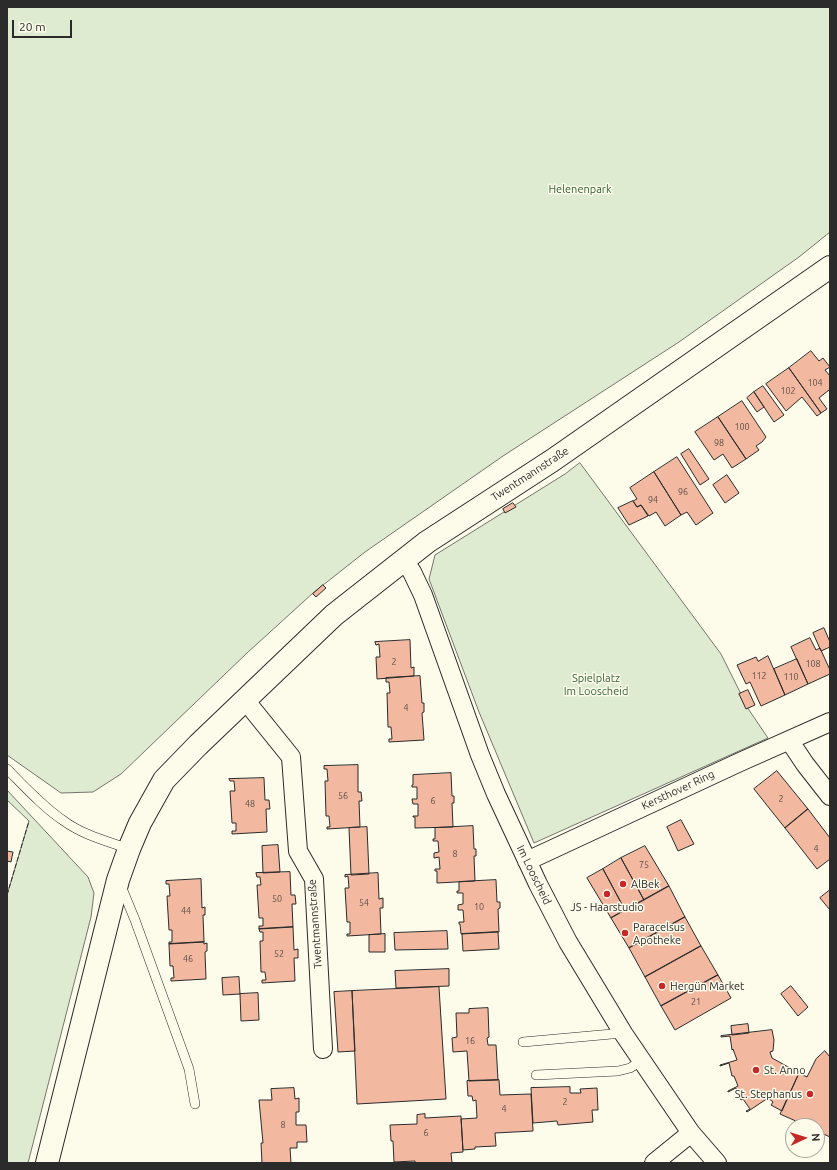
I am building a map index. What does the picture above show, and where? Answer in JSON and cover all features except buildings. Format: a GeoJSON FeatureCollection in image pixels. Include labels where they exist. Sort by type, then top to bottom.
{"type":"FeatureCollection","features":[{"type":"Feature","properties":{"kind":"street","name":"Twentmannstraße"},"geometry":{"type":"LineString","coordinates":[[47,1163],[118,880],[140,823],[164,780],[198,745],[334,615],[404,560],[466,516],[553,460],[830,267]]}},
{"type":"Feature","properties":{"kind":"street","name":"Im Looscheid"},"geometry":{"type":"LineString","coordinates":[[404,560],[424,595],[480,755],[496,794],[527,861],[568,942],[641,1061],[691,1133],[717,1163]]}},
{"type":"Feature","properties":{"kind":"street","name":"Twentmannstraße"},"geometry":{"type":"LineString","coordinates":[[245,700],[291,757],[298,852],[314,879],[323,1049]]}},
{"type":"Feature","properties":{"kind":"street","name":"Kersthover Ring"},"geometry":{"type":"LineString","coordinates":[[527,861],[830,722]]}},
{"type":"Feature","properties":{"kind":"street"},"geometry":{"type":"LineString","coordinates":[[789,740],[805,764],[830,796]]}},
{"type":"Feature","properties":{"kind":"street"},"geometry":{"type":"LineString","coordinates":[[654,1163],[691,1133]]}},
{"type":"Feature","properties":{"kind":"lane"},"geometry":{"type":"LineString","coordinates":[[7,769],[33,795],[64,821],[81,831],[129,849]]}},
{"type":"Feature","properties":{"kind":"lane"},"geometry":{"type":"LineString","coordinates":[[118,880],[135,920],[189,1069],[195,1104]]}},
{"type":"Feature","properties":{"kind":"lane"},"geometry":{"type":"LineString","coordinates":[[523,1042],[623,1033]]}},
{"type":"Feature","properties":{"kind":"lane"},"geometry":{"type":"LineString","coordinates":[[536,1075],[618,1071],[630,1068],[641,1061]]}},
{"type":"Feature","properties":{"kind":"green space","name":"Helenenpark"},"geometry":{"type":"Polygon","coordinates":[[[7,7],[830,7],[830,232],[799,257],[679,342],[503,456],[365,552],[313,593],[247,653],[121,774],[93,792],[61,793],[7,755],[7,7]]]}},
{"type":"Feature","properties":{"kind":"green space","name":"Spielplatz Im Looscheid"},"geometry":{"type":"Polygon","coordinates":[[[580,463],[721,654],[749,710],[768,738],[534,843],[479,712],[429,579],[435,555],[565,474],[580,463]]]}},
{"type":"Feature","properties":{"kind":"green space"},"geometry":{"type":"Polygon","coordinates":[[[7,790],[88,877],[94,893],[91,917],[28,1163],[7,1163],[7,895],[29,821],[7,800],[7,790]]]}},
{"type":"Feature","properties":{"kind":"fence"},"geometry":{"type":"LineString","coordinates":[[7,895],[29,821]]}},
{"type":"Feature","properties":{"kind":"place","name":"AlBek"},"geometry":{"type":"Point","coordinates":[623,884]}},
{"type":"Feature","properties":{"kind":"place","name":"JS - Haarstudio"},"geometry":{"type":"Point","coordinates":[607,894]}},
{"type":"Feature","properties":{"kind":"place","name":"Paracelsus Apotheke"},"geometry":{"type":"Point","coordinates":[625,933]}},
{"type":"Feature","properties":{"kind":"place","name":"Hergün Market"},"geometry":{"type":"Point","coordinates":[662,986]}},
{"type":"Feature","properties":{"kind":"place","name":"St. Anno"},"geometry":{"type":"Point","coordinates":[756,1070]}},
{"type":"Feature","properties":{"kind":"place","name":"St. Stephanus"},"geometry":{"type":"Point","coordinates":[810,1094]}}]}
